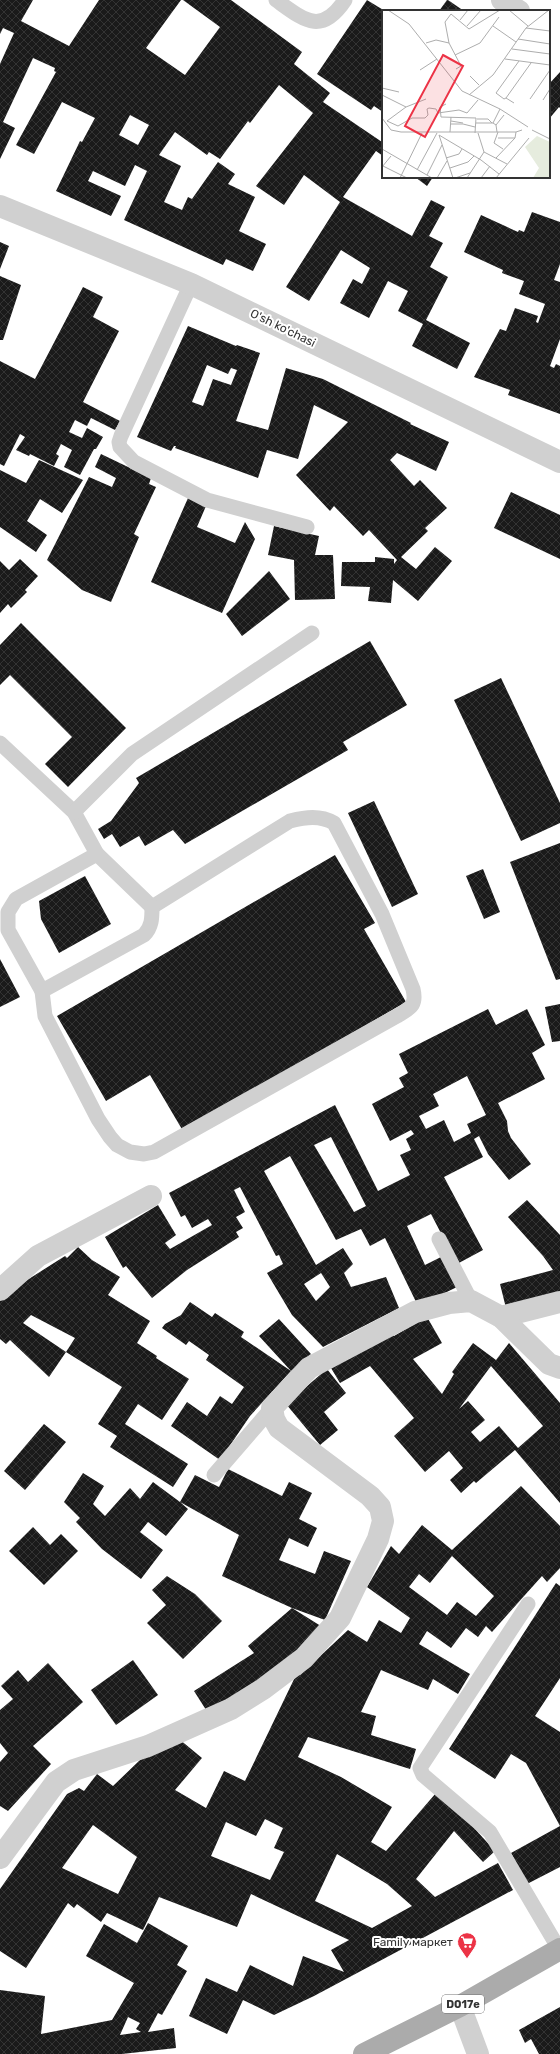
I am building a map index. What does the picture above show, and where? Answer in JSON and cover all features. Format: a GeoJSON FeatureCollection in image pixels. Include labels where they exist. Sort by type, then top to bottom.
{"type":"FeatureCollection","features":[{"type":"Feature","properties":{"kind":"main road","name":"D017e"},"geometry":{"type":"LineString","coordinates":[[364,2054],[460,2006],[559,1949]]}},
{"type":"Feature","properties":{"kind":"street"},"geometry":{"type":"LineString","coordinates":[[502,0],[517,10]]}},
{"type":"Feature","properties":{"kind":"street","name":"O'sh ko'chasi"},"geometry":{"type":"LineString","coordinates":[[0,206],[191,284],[560,462]]}},
{"type":"Feature","properties":{"kind":"street"},"geometry":{"type":"LineString","coordinates":[[0,1290],[38,1256],[151,1196]]}},
{"type":"Feature","properties":{"kind":"street"},"geometry":{"type":"LineString","coordinates":[[0,1858],[56,1782],[74,1770],[148,1746],[231,1709],[263,1689],[304,1658],[340,1618],[378,1539],[383,1521],[380,1507],[370,1496],[279,1428],[274,1419],[272,1408],[309,1368],[415,1312],[449,1303],[471,1301],[501,1317],[549,1364],[560,1368]]}},
{"type":"Feature","properties":{"kind":"street"},"geometry":{"type":"LineString","coordinates":[[501,1317],[560,1302]]}},
{"type":"Feature","properties":{"kind":"street"},"geometry":{"type":"LineString","coordinates":[[460,2006],[478,2054]]}},
{"type":"Feature","properties":{"kind":"lane"},"geometry":{"type":"LineString","coordinates":[[276,0],[301,18],[319,22],[336,14],[345,0]]}},
{"type":"Feature","properties":{"kind":"lane"},"geometry":{"type":"LineString","coordinates":[[191,284],[121,436],[119,442],[120,447],[134,462],[207,500],[308,527]]}},
{"type":"Feature","properties":{"kind":"lane"},"geometry":{"type":"LineString","coordinates":[[74,812],[132,754],[312,633]]}},
{"type":"Feature","properties":{"kind":"lane"},"geometry":{"type":"LineString","coordinates":[[0,743],[74,812],[97,854],[152,907],[152,922],[149,930],[144,935],[42,991]]}},
{"type":"Feature","properties":{"kind":"lane"},"geometry":{"type":"LineString","coordinates":[[97,854],[16,898],[10,906],[8,930],[42,991],[45,1016],[98,1119],[117,1145],[130,1152],[144,1154],[154,1152],[397,1016],[412,1006],[415,998],[413,989],[382,914],[334,823],[325,818],[316,817],[290,821],[152,907]]}},
{"type":"Feature","properties":{"kind":"lane"},"geometry":{"type":"LineString","coordinates":[[439,1239],[471,1301]]}},
{"type":"Feature","properties":{"kind":"lane"},"geometry":{"type":"LineString","coordinates":[[214,1475],[272,1408]]}},
{"type":"Feature","properties":{"kind":"lane"},"geometry":{"type":"LineString","coordinates":[[528,1604],[420,1768],[423,1776],[490,1832],[559,1949]]}},
{"type":"Feature","properties":{"kind":"building"},"geometry":{"type":"Polygon","coordinates":[[[0,0],[33,0],[21,21],[69,46],[99,0],[181,0],[146,48],[185,75],[220,27],[183,0],[231,0],[302,52],[294,64],[330,93],[323,102],[382,142],[382,155],[376,151],[343,197],[412,236],[431,200],[445,207],[429,236],[443,243],[430,267],[448,277],[426,320],[470,343],[457,369],[412,346],[423,324],[398,311],[408,291],[388,281],[369,318],[340,303],[353,279],[362,284],[370,268],[341,250],[309,301],[286,287],[340,202],[304,175],[284,205],[256,186],[313,113],[279,85],[250,123],[248,121],[220,159],[209,152],[207,155],[175,132],[159,155],[181,166],[164,202],[182,210],[188,197],[192,199],[218,162],[235,174],[228,184],[255,197],[239,231],[266,244],[253,271],[226,259],[223,265],[124,220],[147,171],[135,165],[125,186],[93,171],[88,181],[121,196],[111,216],[56,191],[80,141],[82,142],[95,118],[62,102],[34,154],[16,145],[56,72],[54,71],[55,68],[33,58],[3,122],[15,128],[0,159],[0,64],[14,33],[3,28],[0,34],[0,0]],[[130,115],[119,135],[138,145],[149,125],[130,115]]]}},
{"type":"Feature","properties":{"kind":"building"},"geometry":{"type":"Polygon","coordinates":[[[367,0],[383,10],[382,10],[382,111],[374,106],[371,110],[317,74],[367,0]]]}},
{"type":"Feature","properties":{"kind":"building"},"geometry":{"type":"Polygon","coordinates":[[[448,0],[463,10],[440,10],[448,0]]]}},
{"type":"Feature","properties":{"kind":"building"},"geometry":{"type":"Polygon","coordinates":[[[560,72],[560,108],[559,107],[550,118],[550,83],[560,72]]]}},
{"type":"Feature","properties":{"kind":"building"},"geometry":{"type":"Polygon","coordinates":[[[416,178],[432,178],[427,186],[416,178]]]}},
{"type":"Feature","properties":{"kind":"building"},"geometry":{"type":"Polygon","coordinates":[[[532,212],[560,222],[560,264],[554,280],[560,282],[560,339],[550,366],[554,368],[556,364],[560,366],[560,414],[508,395],[510,390],[474,377],[500,329],[506,331],[515,308],[538,316],[536,322],[538,323],[545,304],[519,294],[524,281],[502,273],[503,270],[464,252],[481,215],[518,232],[519,230],[524,232],[532,212]]]}},
{"type":"Feature","properties":{"kind":"building"},"geometry":{"type":"Polygon","coordinates":[[[0,242],[9,246],[0,269],[0,242]]]}},
{"type":"Feature","properties":{"kind":"building"},"geometry":{"type":"Polygon","coordinates":[[[0,276],[21,285],[3,340],[0,340],[0,276]]]}},
{"type":"Feature","properties":{"kind":"building"},"geometry":{"type":"Polygon","coordinates":[[[83,287],[103,297],[93,317],[119,331],[83,402],[120,421],[115,430],[91,418],[87,426],[75,420],[69,432],[82,438],[87,428],[103,437],[96,449],[94,449],[80,475],[64,467],[72,450],[61,444],[56,454],[59,456],[54,466],[30,454],[29,456],[16,450],[25,437],[20,434],[4,466],[0,464],[0,361],[35,379],[83,287]]]}},
{"type":"Feature","properties":{"kind":"building"},"geometry":{"type":"Polygon","coordinates":[[[188,326],[236,346],[237,345],[260,353],[236,421],[268,430],[286,368],[323,379],[411,423],[410,424],[449,442],[436,471],[397,453],[390,460],[414,486],[420,480],[447,508],[425,528],[428,531],[401,557],[416,569],[435,547],[452,561],[418,601],[393,580],[391,603],[368,601],[370,587],[341,586],[342,562],[375,562],[375,557],[394,559],[394,564],[397,560],[369,530],[363,536],[334,506],[330,511],[296,475],[348,422],[314,405],[298,459],[267,450],[258,478],[175,448],[176,446],[174,446],[171,451],[137,437],[188,326]],[[207,365],[192,402],[203,406],[213,379],[231,385],[237,370],[231,368],[228,374],[207,365]]]}},
{"type":"Feature","properties":{"kind":"building"},"geometry":{"type":"Polygon","coordinates":[[[101,454],[151,478],[149,484],[156,487],[134,534],[139,537],[111,602],[82,590],[47,560],[89,477],[112,487],[116,478],[95,467],[101,454]]]}},
{"type":"Feature","properties":{"kind":"building"},"geometry":{"type":"Polygon","coordinates":[[[39,460],[83,480],[62,513],[40,499],[27,521],[47,535],[36,552],[0,527],[0,470],[26,483],[39,460]]]}},
{"type":"Feature","properties":{"kind":"building"},"geometry":{"type":"Polygon","coordinates":[[[511,492],[560,515],[560,559],[494,528],[511,492]]]}},
{"type":"Feature","properties":{"kind":"building"},"geometry":{"type":"Polygon","coordinates":[[[188,498],[206,506],[197,527],[235,543],[245,522],[255,539],[222,613],[151,582],[188,498]]]}},
{"type":"Feature","properties":{"kind":"building"},"geometry":{"type":"Polygon","coordinates":[[[274,526],[319,536],[315,555],[333,555],[335,599],[295,600],[294,560],[268,555],[274,526]]]}},
{"type":"Feature","properties":{"kind":"building"},"geometry":{"type":"Polygon","coordinates":[[[20,559],[38,576],[25,590],[27,592],[11,608],[8,604],[0,613],[0,561],[9,570],[20,559]]]}},
{"type":"Feature","properties":{"kind":"building"},"geometry":{"type":"Polygon","coordinates":[[[269,571],[290,599],[242,636],[226,614],[269,571]]]}},
{"type":"Feature","properties":{"kind":"building"},"geometry":{"type":"Polygon","coordinates":[[[21,623],[126,728],[68,787],[45,764],[72,737],[10,675],[0,685],[0,645],[21,623]]]}},
{"type":"Feature","properties":{"kind":"building"},"geometry":{"type":"Polygon","coordinates":[[[370,641],[407,705],[343,742],[348,750],[185,844],[173,830],[145,846],[139,836],[120,847],[112,834],[104,839],[98,829],[111,821],[139,783],[136,778],[370,641]]]}},
{"type":"Feature","properties":{"kind":"building"},"geometry":{"type":"Polygon","coordinates":[[[501,678],[560,803],[560,823],[521,841],[454,700],[501,678]]]}},
{"type":"Feature","properties":{"kind":"building"},"geometry":{"type":"Polygon","coordinates":[[[374,801],[418,894],[392,907],[348,813],[374,801]]]}},
{"type":"Feature","properties":{"kind":"building"},"geometry":{"type":"Polygon","coordinates":[[[560,843],[560,979],[556,980],[510,862],[560,843]]]}},
{"type":"Feature","properties":{"kind":"building"},"geometry":{"type":"Polygon","coordinates":[[[335,855],[375,923],[364,929],[406,1002],[183,1131],[150,1075],[106,1101],[57,1016],[335,855]]]}},
{"type":"Feature","properties":{"kind":"building"},"geometry":{"type":"Polygon","coordinates":[[[483,869],[500,912],[484,919],[466,876],[483,869]]]}},
{"type":"Feature","properties":{"kind":"building"},"geometry":{"type":"Polygon","coordinates":[[[85,876],[111,924],[59,953],[41,919],[39,901],[85,876]]]}},
{"type":"Feature","properties":{"kind":"building"},"geometry":{"type":"Polygon","coordinates":[[[0,959],[20,997],[0,1007],[0,959]]]}},
{"type":"Feature","properties":{"kind":"building"},"geometry":{"type":"Polygon","coordinates":[[[560,1004],[560,1041],[552,1042],[545,1007],[560,1004]]]}},
{"type":"Feature","properties":{"kind":"building"},"geometry":{"type":"Polygon","coordinates":[[[488,1009],[496,1025],[527,1009],[545,1045],[532,1053],[545,1079],[498,1103],[507,1121],[508,1131],[511,1138],[531,1164],[509,1180],[488,1154],[479,1136],[474,1139],[483,1157],[444,1177],[483,1250],[457,1264],[431,1214],[407,1226],[425,1265],[441,1257],[457,1287],[418,1306],[385,1238],[370,1246],[361,1229],[336,1240],[290,1156],[264,1171],[316,1265],[343,1248],[353,1264],[344,1273],[351,1287],[386,1277],[399,1308],[323,1347],[292,1315],[267,1273],[283,1264],[279,1255],[276,1256],[240,1187],[234,1190],[245,1212],[236,1217],[243,1228],[236,1232],[239,1237],[187,1270],[152,1298],[126,1266],[123,1268],[105,1237],[158,1205],[176,1235],[165,1243],[170,1249],[212,1225],[208,1219],[192,1228],[185,1215],[181,1217],[169,1193],[335,1105],[378,1191],[410,1175],[400,1155],[411,1150],[406,1139],[414,1134],[411,1130],[390,1141],[372,1104],[404,1087],[399,1078],[408,1073],[399,1054],[488,1009]],[[467,1076],[433,1094],[439,1106],[419,1116],[426,1129],[444,1120],[454,1142],[471,1133],[467,1124],[486,1115],[467,1076]],[[331,1137],[314,1145],[354,1212],[366,1206],[331,1137]],[[321,1273],[304,1284],[316,1301],[330,1287],[321,1273]]]}},
{"type":"Feature","properties":{"kind":"building"},"geometry":{"type":"Polygon","coordinates":[[[527,1200],[560,1235],[560,1294],[506,1308],[500,1284],[553,1270],[543,1256],[508,1217],[527,1200]]]}},
{"type":"Feature","properties":{"kind":"building"},"geometry":{"type":"Polygon","coordinates":[[[78,1247],[92,1260],[120,1277],[108,1295],[150,1321],[137,1343],[157,1356],[156,1358],[189,1379],[162,1420],[138,1404],[125,1424],[188,1464],[173,1487],[110,1447],[117,1436],[98,1424],[122,1387],[66,1352],[49,1377],[10,1340],[6,1344],[0,1339],[0,1300],[24,1282],[65,1256],[67,1258],[78,1247]],[[31,1315],[23,1323],[66,1352],[75,1338],[31,1315]]]}},
{"type":"Feature","properties":{"kind":"building"},"geometry":{"type":"Polygon","coordinates":[[[190,1302],[212,1317],[215,1313],[244,1332],[241,1337],[291,1371],[250,1416],[220,1460],[171,1426],[187,1402],[207,1416],[220,1396],[232,1404],[244,1387],[206,1360],[209,1355],[189,1341],[186,1345],[162,1328],[165,1324],[181,1315],[190,1302]]]}},
{"type":"Feature","properties":{"kind":"building"},"geometry":{"type":"Polygon","coordinates":[[[427,1317],[442,1343],[413,1359],[442,1394],[454,1374],[452,1372],[473,1343],[496,1360],[509,1343],[560,1403],[560,1503],[515,1450],[476,1483],[474,1481],[461,1493],[450,1480],[463,1468],[449,1451],[425,1472],[394,1436],[414,1418],[370,1366],[340,1383],[331,1368],[391,1333],[394,1336],[427,1317]],[[491,1366],[459,1409],[468,1401],[485,1420],[471,1432],[480,1442],[499,1426],[518,1448],[543,1426],[491,1366]]]}},
{"type":"Feature","properties":{"kind":"building"},"geometry":{"type":"Polygon","coordinates":[[[279,1319],[311,1354],[291,1371],[259,1336],[279,1319]]]}},
{"type":"Feature","properties":{"kind":"building"},"geometry":{"type":"Polygon","coordinates":[[[327,1369],[346,1393],[324,1412],[338,1430],[320,1445],[286,1404],[327,1369]]]}},
{"type":"Feature","properties":{"kind":"building"},"geometry":{"type":"Polygon","coordinates":[[[44,1424],[66,1442],[25,1490],[4,1471],[44,1424]]]}},
{"type":"Feature","properties":{"kind":"building"},"geometry":{"type":"Polygon","coordinates":[[[228,1469],[282,1496],[289,1482],[312,1493],[299,1519],[317,1528],[308,1547],[289,1538],[279,1560],[315,1574],[324,1551],[351,1561],[325,1620],[292,1608],[222,1576],[239,1535],[180,1502],[195,1475],[219,1487],[228,1469]]]}},
{"type":"Feature","properties":{"kind":"building"},"geometry":{"type":"Polygon","coordinates":[[[83,1473],[104,1486],[93,1504],[105,1516],[130,1488],[140,1499],[153,1482],[188,1509],[166,1536],[148,1522],[140,1532],[163,1550],[141,1579],[102,1549],[76,1522],[80,1518],[64,1502],[83,1473]]]}},
{"type":"Feature","properties":{"kind":"building"},"geometry":{"type":"Polygon","coordinates":[[[521,1486],[560,1526],[560,1568],[547,1582],[542,1576],[492,1632],[486,1626],[478,1637],[466,1628],[451,1648],[427,1631],[419,1644],[470,1674],[458,1694],[433,1679],[428,1690],[381,1670],[361,1712],[376,1716],[371,1735],[416,1749],[410,1769],[308,1737],[298,1757],[341,1777],[392,1807],[371,1842],[386,1851],[436,1793],[465,1818],[495,1851],[483,1862],[454,1831],[416,1879],[435,1897],[498,1863],[513,1890],[314,1996],[274,2015],[243,2000],[227,2034],[189,2016],[206,1978],[237,1992],[250,1965],[293,1986],[303,1956],[344,1972],[331,1950],[349,1940],[251,1894],[237,1927],[159,1897],[143,1930],[107,1913],[101,1922],[77,1904],[74,1908],[68,1903],[26,1968],[0,1951],[0,1889],[67,1794],[79,1788],[84,1791],[97,1774],[113,1786],[140,1760],[179,1739],[202,1758],[175,1790],[206,1808],[224,1771],[245,1781],[297,1673],[300,1675],[348,1630],[367,1642],[379,1620],[401,1633],[410,1618],[367,1587],[391,1546],[399,1554],[422,1525],[452,1550],[521,1486]],[[452,1556],[430,1583],[419,1574],[409,1587],[447,1615],[457,1602],[476,1616],[494,1596],[452,1556]],[[265,1819],[256,1836],[226,1822],[211,1856],[270,1880],[284,1852],[274,1848],[283,1828],[265,1819]],[[93,1825],[62,1868],[118,1894],[137,1857],[93,1825]],[[337,1854],[315,1901],[372,1928],[412,1906],[387,1884],[337,1854]]]}},
{"type":"Feature","properties":{"kind":"building"},"geometry":{"type":"Polygon","coordinates":[[[33,1527],[50,1545],[61,1534],[78,1551],[44,1585],[9,1551],[33,1527]]]}},
{"type":"Feature","properties":{"kind":"building"},"geometry":{"type":"Polygon","coordinates":[[[167,1576],[195,1594],[222,1621],[183,1659],[147,1623],[166,1605],[152,1590],[167,1576]]]}},
{"type":"Feature","properties":{"kind":"building"},"geometry":{"type":"Polygon","coordinates":[[[556,1583],[560,1586],[560,1678],[535,1716],[560,1732],[560,1826],[526,1763],[511,1754],[495,1779],[449,1749],[556,1583]]]}},
{"type":"Feature","properties":{"kind":"building"},"geometry":{"type":"Polygon","coordinates":[[[292,1608],[324,1628],[271,1673],[208,1713],[194,1691],[254,1653],[248,1646],[292,1608]]]}},
{"type":"Feature","properties":{"kind":"building"},"geometry":{"type":"Polygon","coordinates":[[[133,1660],[158,1695],[116,1725],[91,1690],[133,1660]]]}},
{"type":"Feature","properties":{"kind":"building"},"geometry":{"type":"Polygon","coordinates":[[[48,1663],[83,1702],[33,1746],[51,1764],[8,1811],[0,1806],[0,1762],[8,1753],[0,1743],[0,1710],[13,1699],[1,1686],[18,1670],[28,1682],[48,1663]]]}},
{"type":"Feature","properties":{"kind":"building"},"geometry":{"type":"Polygon","coordinates":[[[560,1826],[560,1867],[527,1884],[511,1853],[560,1826]]]}},
{"type":"Feature","properties":{"kind":"building"},"geometry":{"type":"Polygon","coordinates":[[[148,1923],[188,1946],[177,1965],[187,1971],[162,2015],[158,2013],[148,2032],[174,2028],[176,2048],[122,2054],[0,2054],[0,1990],[45,1996],[41,2034],[112,2020],[134,1983],[86,1956],[104,1924],[137,1943],[148,1923]],[[128,2017],[120,2035],[141,2032],[136,2029],[140,2023],[128,2017]]]}},
{"type":"Feature","properties":{"kind":"building"},"geometry":{"type":"Polygon","coordinates":[[[560,2007],[560,2054],[539,2054],[531,2039],[525,2043],[519,2030],[560,2007]]]}},
{"type":"Feature","properties":{"kind":"place","name":"Family маркет"},"geometry":{"type":"Point","coordinates":[467,1959]}}]}
